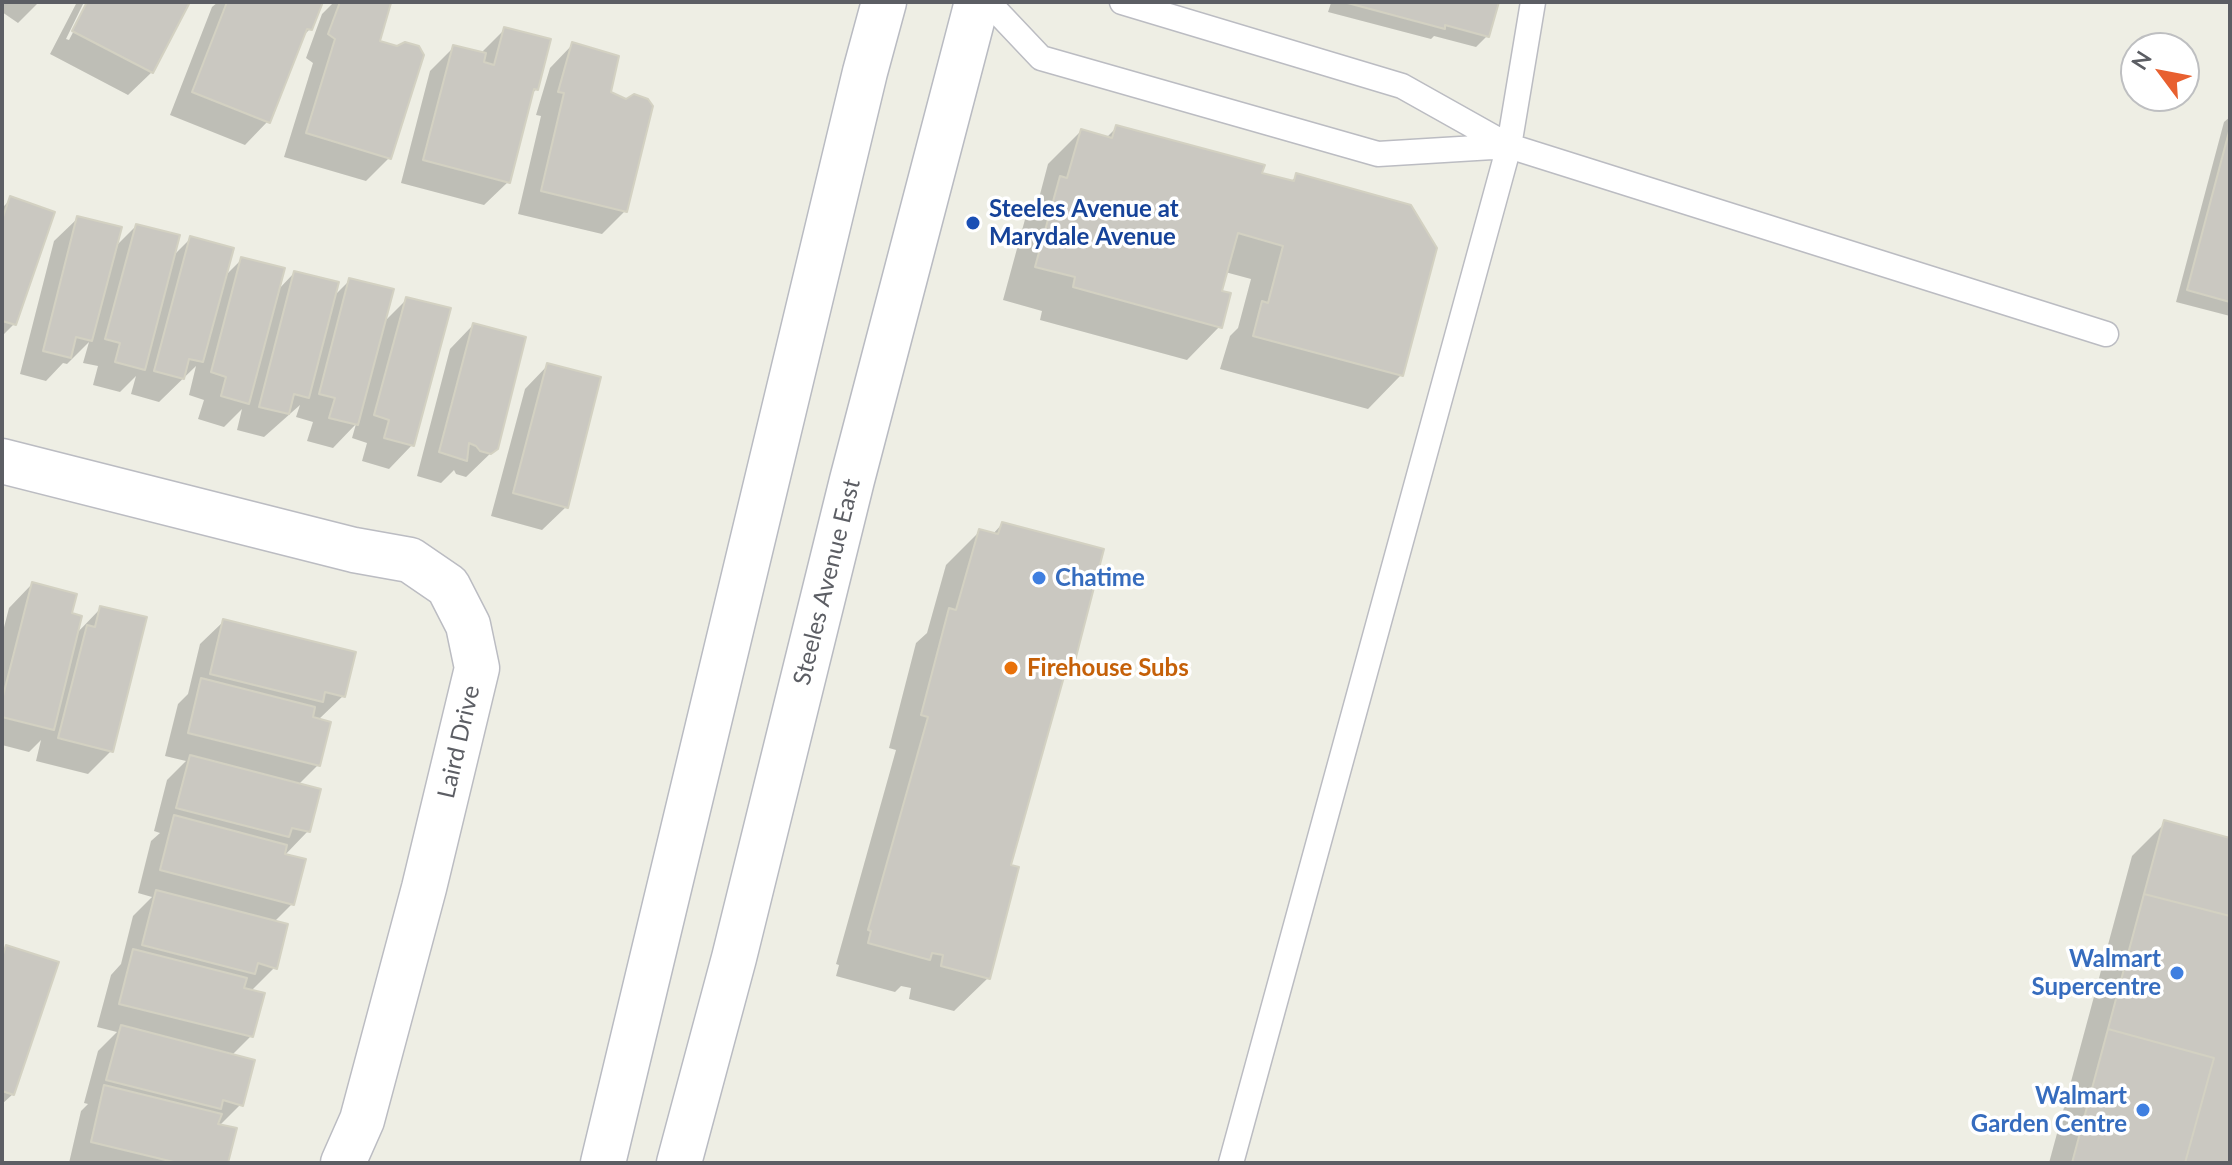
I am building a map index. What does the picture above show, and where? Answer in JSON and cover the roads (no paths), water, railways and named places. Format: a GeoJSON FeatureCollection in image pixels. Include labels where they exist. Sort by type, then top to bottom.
{"type":"FeatureCollection","features":[{"type":"Feature","properties":{"kind":"main road"},"geometry":{"type":"LineString","coordinates":[[603,1163],[884,2]]}},
{"type":"Feature","properties":{"kind":"main road","name":"Steeles Avenue East"},"geometry":{"type":"LineString","coordinates":[[679,1163],[977,2]]}},
{"type":"Feature","properties":{"kind":"main road","name":"Laird Drive"},"geometry":{"type":"LineString","coordinates":[[2,461],[354,550],[410,560],[448,586],[468,625],[477,668],[428,873],[366,1106],[343,1163]]}},
{"type":"Feature","properties":{"kind":"lane"},"geometry":{"type":"LineString","coordinates":[[988,2],[1041,58],[1378,154],[1509,146]]}},
{"type":"Feature","properties":{"kind":"lane"},"geometry":{"type":"LineString","coordinates":[[1122,2],[1402,86],[1509,146],[2106,334]]}},
{"type":"Feature","properties":{"kind":"lane"},"geometry":{"type":"LineString","coordinates":[[1231,1163],[1509,146],[1533,2]]}},
{"type":"Feature","properties":{"kind":"place","name":"Steeles Avenue at Marydale Avenue"},"geometry":{"type":"Point","coordinates":[973,223]}},
{"type":"Feature","properties":{"kind":"place","name":"Chatime"},"geometry":{"type":"Point","coordinates":[1039,578]}},
{"type":"Feature","properties":{"kind":"place","name":"Firehouse Subs"},"geometry":{"type":"Point","coordinates":[1011,668]}},
{"type":"Feature","properties":{"kind":"place","name":"Walmart Supercentre"},"geometry":{"type":"Point","coordinates":[2177,973]}},
{"type":"Feature","properties":{"kind":"place","name":"Walmart Garden Centre"},"geometry":{"type":"Point","coordinates":[2143,1110]}}]}
